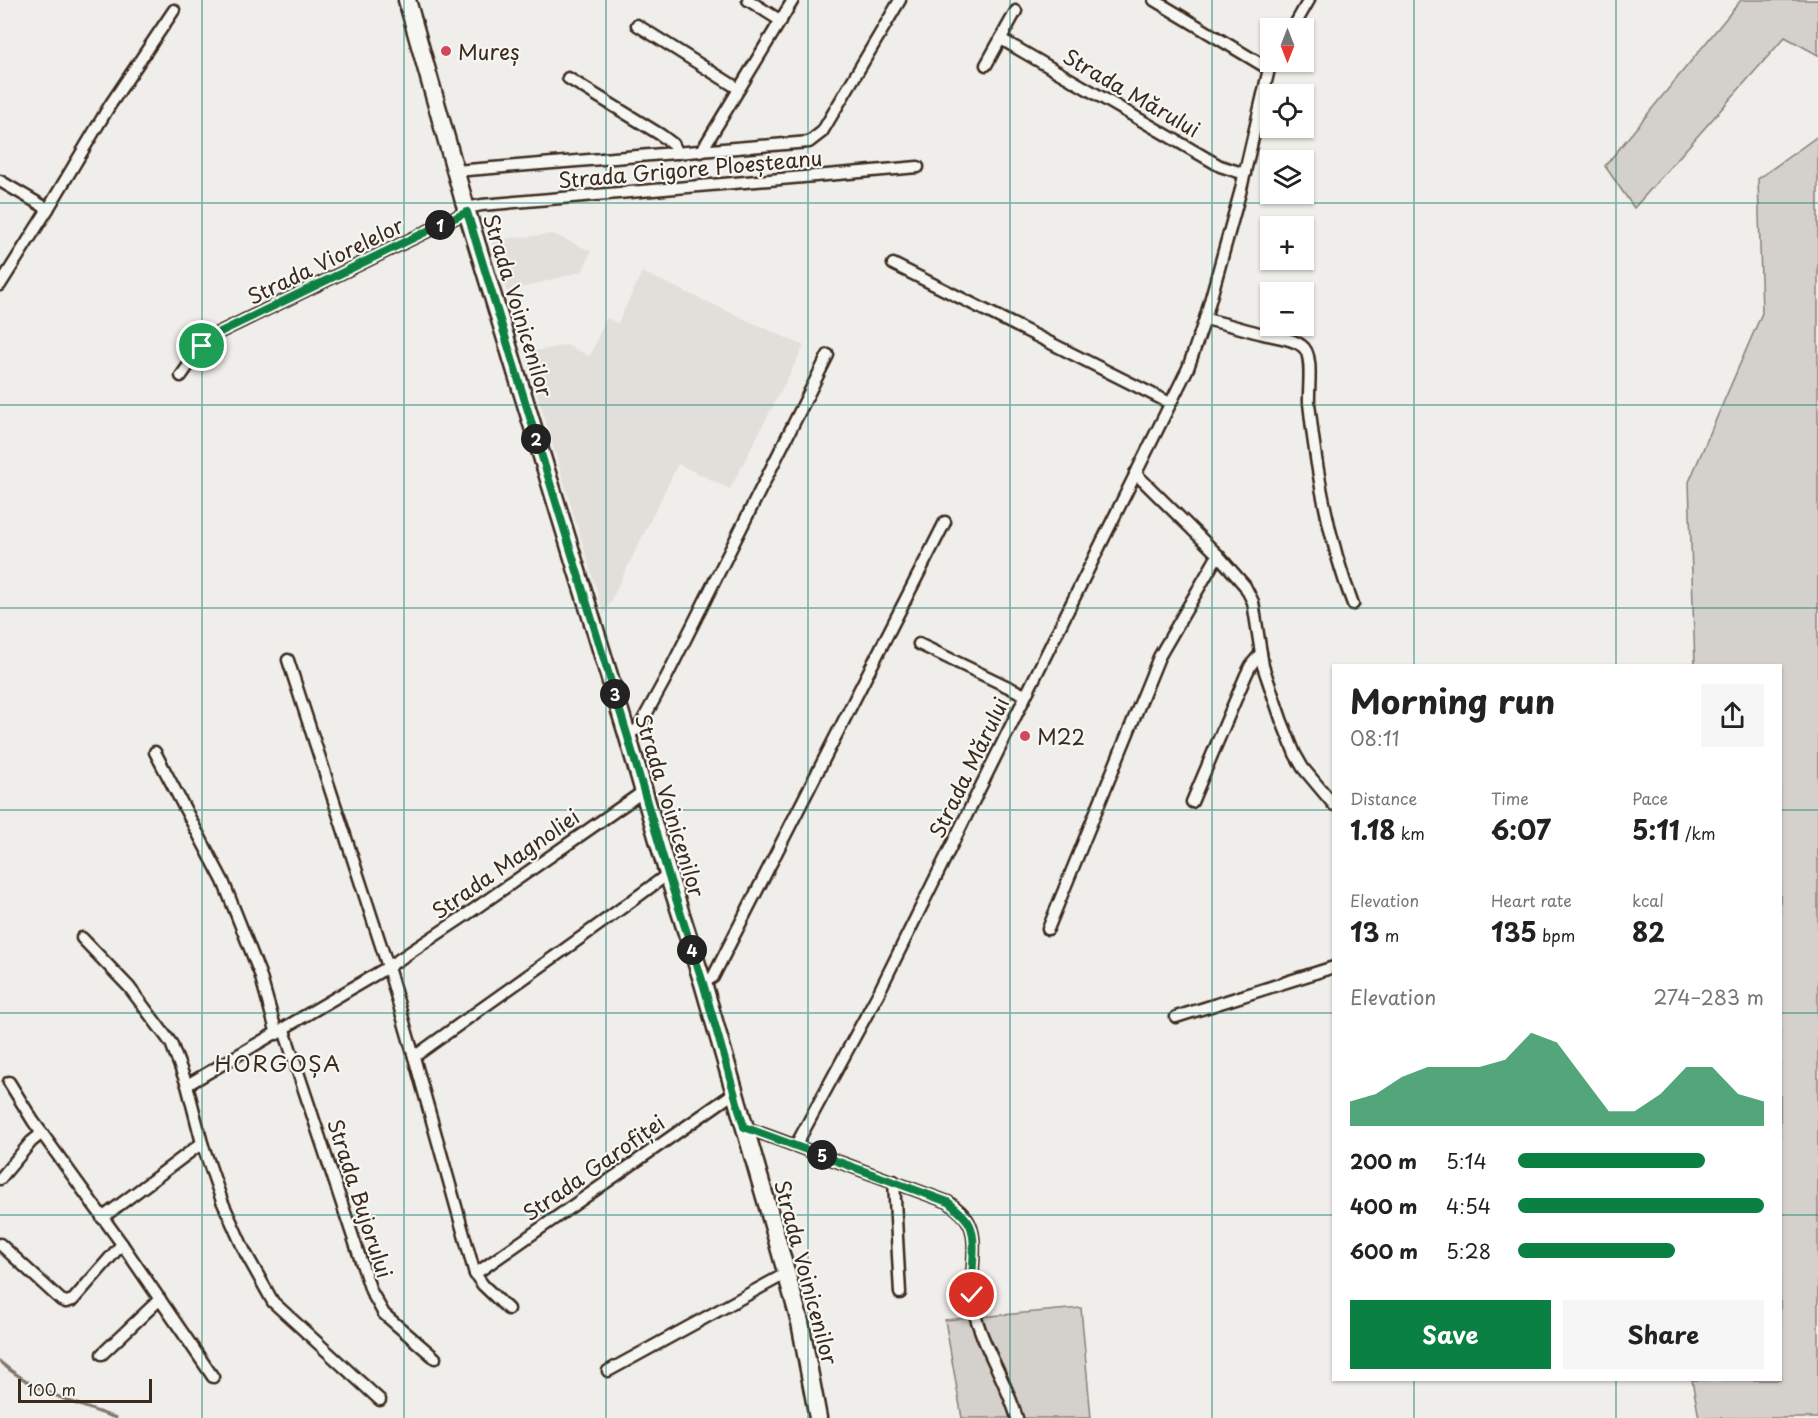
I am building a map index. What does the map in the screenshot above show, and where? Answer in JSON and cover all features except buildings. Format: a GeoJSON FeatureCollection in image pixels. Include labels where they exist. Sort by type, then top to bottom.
{"type":"FeatureCollection","features":[{"type":"Feature","properties":{"kind":"main road","name":"Strada Voinicenilor"},"geometry":{"type":"LineString","coordinates":[[408,0],[466,210],[703,983],[787,1273],[800,1322],[818,1418]]}},
{"type":"Feature","properties":{"kind":"street"},"geometry":{"type":"LineString","coordinates":[[748,0],[780,21]]}},
{"type":"Feature","properties":{"kind":"street"},"geometry":{"type":"LineString","coordinates":[[701,152],[793,0]]}},
{"type":"Feature","properties":{"kind":"street"},"geometry":{"type":"LineString","coordinates":[[455,171],[810,142],[822,132],[900,0]]}},
{"type":"Feature","properties":{"kind":"street","name":"Strada Mărului"},"geometry":{"type":"LineString","coordinates":[[1154,0],[1260,59]]}},
{"type":"Feature","properties":{"kind":"street"},"geometry":{"type":"LineString","coordinates":[[1299,18],[1309,0]]}},
{"type":"Feature","properties":{"kind":"street"},"geometry":{"type":"LineString","coordinates":[[0,285],[48,210],[110,105],[174,10]]}},
{"type":"Feature","properties":{"kind":"street"},"geometry":{"type":"LineString","coordinates":[[986,64],[1016,11]]}},
{"type":"Feature","properties":{"kind":"street"},"geometry":{"type":"LineString","coordinates":[[637,25],[739,90]]}},
{"type":"Feature","properties":{"kind":"street","name":"Strada Mărului"},"geometry":{"type":"LineString","coordinates":[[1001,39],[1220,166],[1245,174]]}},
{"type":"Feature","properties":{"kind":"street","name":"Strada Mărului"},"geometry":{"type":"LineString","coordinates":[[796,1145],[879,992],[1188,368],[1205,319],[1245,174],[1269,72]]}},
{"type":"Feature","properties":{"kind":"street"},"geometry":{"type":"LineString","coordinates":[[568,78],[661,135],[673,144],[678,153]]}},
{"type":"Feature","properties":{"kind":"street","name":"Strada Grigore Ploeșteanu"},"geometry":{"type":"LineString","coordinates":[[466,210],[482,205],[918,167]]}},
{"type":"Feature","properties":{"kind":"street"},"geometry":{"type":"LineString","coordinates":[[0,181],[48,210]]}},
{"type":"Feature","properties":{"kind":"street","name":"Strada Viorelelor"},"geometry":{"type":"LineString","coordinates":[[182,376],[202,346],[214,335],[466,210]]}},
{"type":"Feature","properties":{"kind":"street"},"geometry":{"type":"LineString","coordinates":[[893,264],[1170,404]]}},
{"type":"Feature","properties":{"kind":"street"},"geometry":{"type":"LineString","coordinates":[[1205,319],[1288,340],[1302,345],[1307,351],[1309,358],[1308,396],[1319,474],[1337,559],[1353,604]]}},
{"type":"Feature","properties":{"kind":"street"},"geometry":{"type":"LineString","coordinates":[[627,734],[638,729],[667,676],[828,355]]}},
{"type":"Feature","properties":{"kind":"street"},"geometry":{"type":"LineString","coordinates":[[1136,472],[1218,555],[1245,586],[1253,602],[1263,666],[1295,754],[1309,776],[1332,803]]}},
{"type":"Feature","properties":{"kind":"street"},"geometry":{"type":"LineString","coordinates":[[703,983],[713,977],[945,522]]}},
{"type":"Feature","properties":{"kind":"street"},"geometry":{"type":"LineString","coordinates":[[1048,929],[1159,657],[1218,555]]}},
{"type":"Feature","properties":{"kind":"street"},"geometry":{"type":"LineString","coordinates":[[919,644],[1025,695]]}},
{"type":"Feature","properties":{"kind":"street"},"geometry":{"type":"LineString","coordinates":[[1192,802],[1246,675],[1261,653]]}},
{"type":"Feature","properties":{"kind":"street"},"geometry":{"type":"LineString","coordinates":[[288,660],[388,967],[475,1274],[508,1309]]}},
{"type":"Feature","properties":{"kind":"street","name":"Strada Bujorului"},"geometry":{"type":"LineString","coordinates":[[155,752],[223,880],[260,974],[371,1291],[384,1314],[435,1358]]}},
{"type":"Feature","properties":{"kind":"street","name":"Strada Magnoliei"},"geometry":{"type":"LineString","coordinates":[[187,1085],[388,967],[644,790]]}},
{"type":"Feature","properties":{"kind":"street"},"geometry":{"type":"LineString","coordinates":[[414,1057],[668,874]]}},
{"type":"Feature","properties":{"kind":"street"},"geometry":{"type":"LineString","coordinates":[[82,939],[129,987],[171,1043],[187,1085],[202,1143],[222,1201],[245,1252],[273,1302],[380,1400]]}},
{"type":"Feature","properties":{"kind":"street"},"geometry":{"type":"LineString","coordinates":[[1176,1017],[1332,968]]}},
{"type":"Feature","properties":{"kind":"street"},"geometry":{"type":"LineString","coordinates":[[9,1082],[42,1133],[122,1244],[213,1377]]}},
{"type":"Feature","properties":{"kind":"street","name":"Strada Garofiței"},"geometry":{"type":"LineString","coordinates":[[475,1274],[734,1092]]}},
{"type":"Feature","properties":{"kind":"street"},"geometry":{"type":"LineString","coordinates":[[744,1127],[894,1181],[948,1202],[956,1208],[970,1225],[973,1245],[970,1281],[973,1306],[983,1339],[1011,1399],[1017,1418]]}},
{"type":"Feature","properties":{"kind":"street"},"geometry":{"type":"LineString","coordinates":[[0,1179],[42,1133]]}},
{"type":"Feature","properties":{"kind":"street"},"geometry":{"type":"LineString","coordinates":[[102,1218],[202,1143]]}},
{"type":"Feature","properties":{"kind":"street"},"geometry":{"type":"LineString","coordinates":[[894,1181],[900,1293]]}},
{"type":"Feature","properties":{"kind":"street"},"geometry":{"type":"LineString","coordinates":[[0,1244],[66,1302],[73,1300],[122,1244]]}},
{"type":"Feature","properties":{"kind":"street"},"geometry":{"type":"LineString","coordinates":[[608,1371],[787,1273]]}},
{"type":"Feature","properties":{"kind":"street"},"geometry":{"type":"LineString","coordinates":[[102,1354],[159,1299]]}},
{"type":"Feature","properties":{"kind":"shaded area"},"geometry":{"type":"Polygon","coordinates":[[[1741,0],[1818,0],[1818,55],[1785,37],[1634,208],[1605,166],[1741,0]]]}},
{"type":"Feature","properties":{"kind":"shaded area"},"geometry":{"type":"Polygon","coordinates":[[[1818,136],[1818,1418],[1699,1418],[1692,1381],[1782,1381],[1782,664],[1695,664],[1689,482],[1762,313],[1758,179],[1818,136]]]}},
{"type":"Feature","properties":{"kind":"shaded area"},"geometry":{"type":"Polygon","coordinates":[[[553,234],[591,251],[583,271],[507,292],[491,240],[553,234]]]}},
{"type":"Feature","properties":{"kind":"shaded area"},"geometry":{"type":"Polygon","coordinates":[[[642,272],[804,346],[730,489],[678,464],[604,615],[525,353],[566,345],[590,356],[606,318],[618,323],[642,272]]]}},
{"type":"Feature","properties":{"kind":"shaded area"},"geometry":{"type":"Polygon","coordinates":[[[1081,1308],[1091,1418],[962,1418],[945,1320],[1081,1308]]]}},
{"type":"Feature","properties":{"kind":"waterway"},"geometry":{"type":"LineString","coordinates":[[0,1362],[40,1388],[70,1402],[116,1418]]}},
{"type":"Feature","properties":{"kind":"place","name":"Mureș"},"geometry":{"type":"Point","coordinates":[446,51]}},
{"type":"Feature","properties":{"kind":"place","name":"M22"},"geometry":{"type":"Point","coordinates":[1025,736]}},
{"type":"Feature","properties":{"kind":"district","name":"HORGOȘA"},"geometry":{"type":"Point","coordinates":[278,1062]}},
{"type":"Feature","properties":{"kind":"route"},"geometry":{"type":"LineString","coordinates":[[202,346],[214,335],[467,212],[703,983],[744,1127],[948,1202],[965,1217],[970,1225],[973,1255],[970,1281],[972,1295]]}}]}
